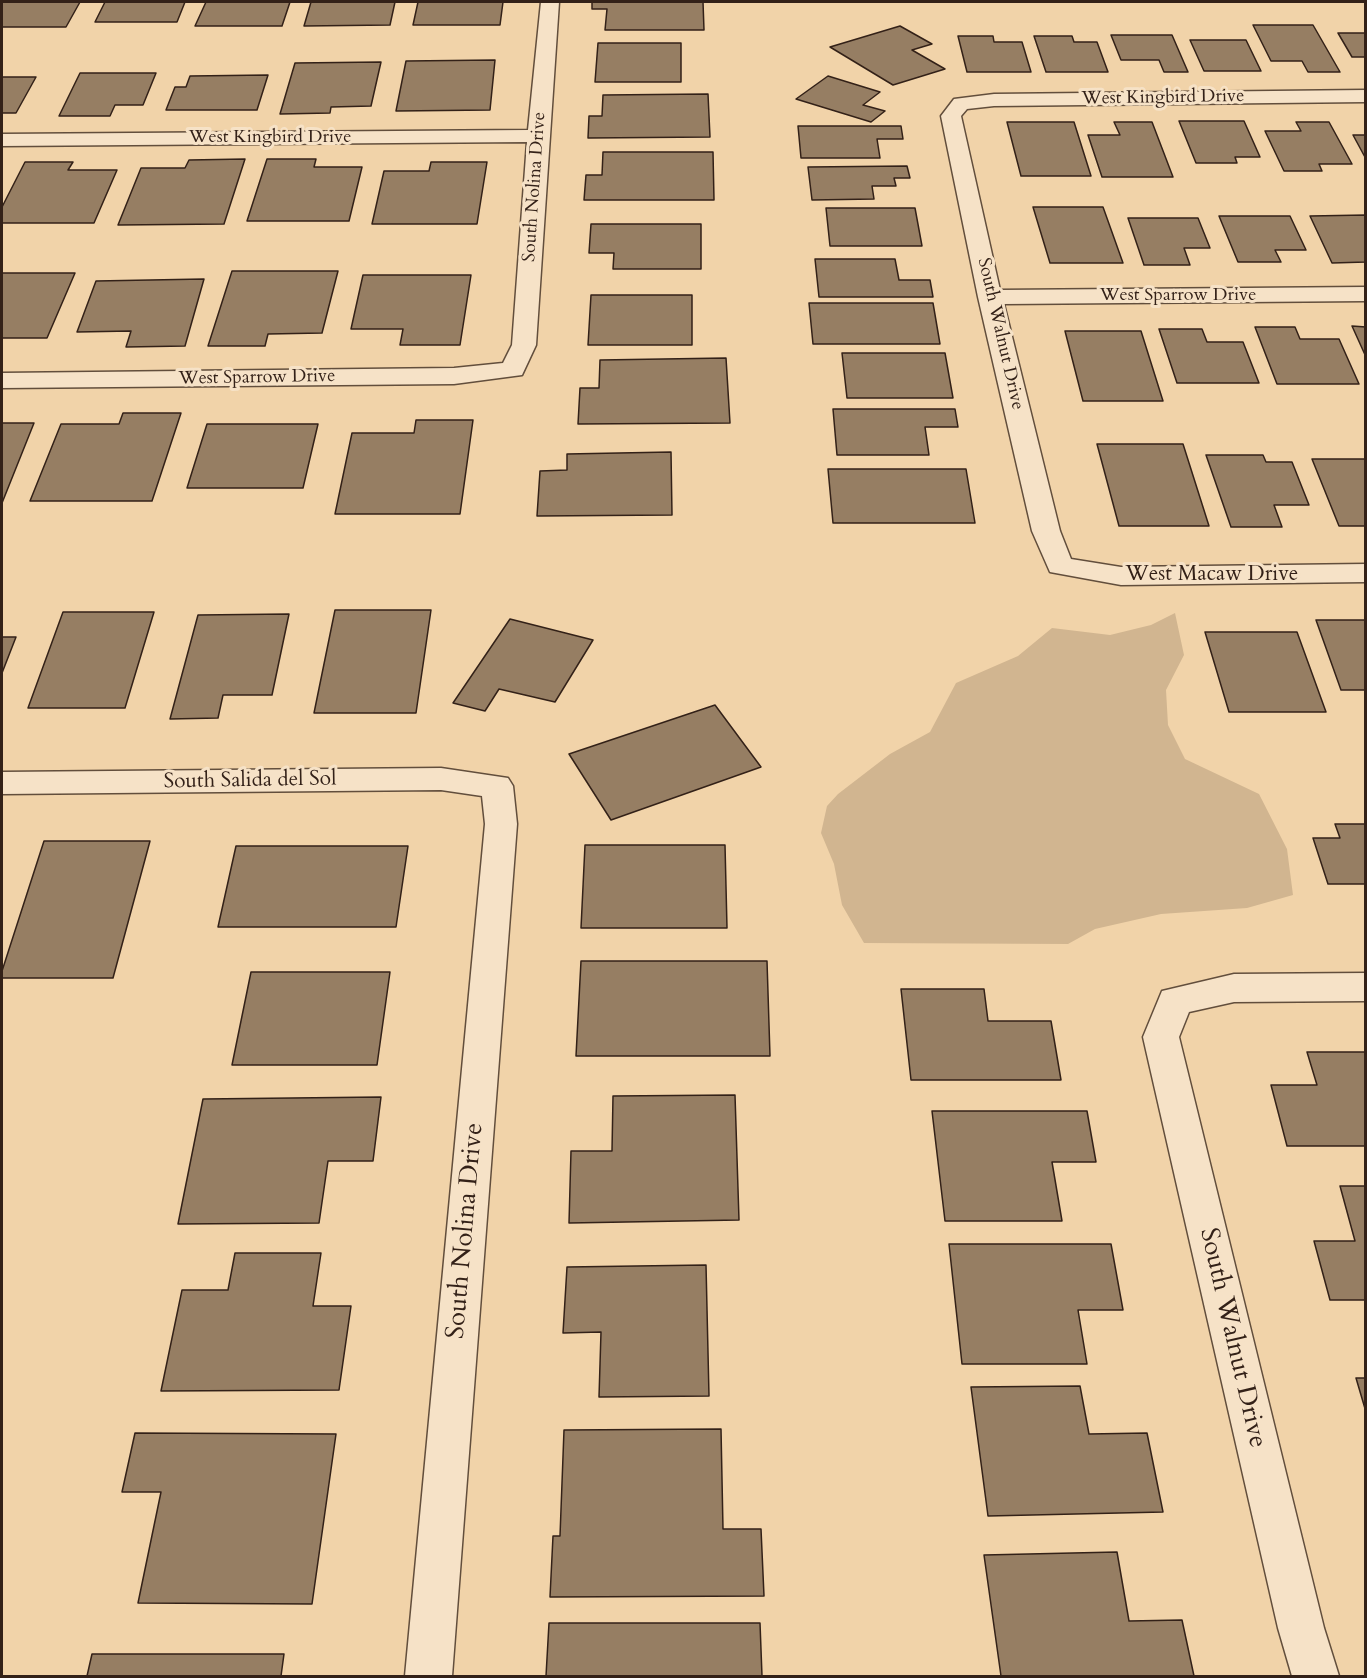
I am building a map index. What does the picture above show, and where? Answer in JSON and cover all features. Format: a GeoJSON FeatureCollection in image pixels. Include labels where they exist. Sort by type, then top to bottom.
{"type":"FeatureCollection","features":[{"type":"Feature","properties":{"kind":"street","name":"South Nolina Drive"},"geometry":{"type":"LineString","coordinates":[[513,370],[524,345],[538,136],[550,2]]}},
{"type":"Feature","properties":{"kind":"street","name":"West Kingbird Drive"},"geometry":{"type":"LineString","coordinates":[[961,103],[994,100],[1365,96]]}},
{"type":"Feature","properties":{"kind":"street","name":"South Walnut Drive"},"geometry":{"type":"LineString","coordinates":[[961,103],[951,117],[990,297],[1046,531],[1060,566]]}},
{"type":"Feature","properties":{"kind":"street","name":"West Kingbird Drive"},"geometry":{"type":"LineString","coordinates":[[2,140],[538,136]]}},
{"type":"Feature","properties":{"kind":"street","name":"West Sparrow Drive"},"geometry":{"type":"LineString","coordinates":[[990,297],[1365,294]]}},
{"type":"Feature","properties":{"kind":"street","name":"West Sparrow Drive"},"geometry":{"type":"LineString","coordinates":[[2,381],[454,376],[513,370]]}},
{"type":"Feature","properties":{"kind":"street","name":"West Macaw Drive"},"geometry":{"type":"LineString","coordinates":[[1060,566],[1121,576],[1365,573]]}},
{"type":"Feature","properties":{"kind":"street","name":"South Salida del Sol"},"geometry":{"type":"LineString","coordinates":[[2,783],[441,779],[497,786]]}},
{"type":"Feature","properties":{"kind":"street","name":"South Nolina Drive"},"geometry":{"type":"LineString","coordinates":[[428,1677],[501,824],[497,786]]}},
{"type":"Feature","properties":{"kind":"street","name":"South Walnut Drive"},"geometry":{"type":"LineString","coordinates":[[1315,1677],[1298,1616],[1161,1037],[1175,1001],[1234,988],[1365,987]]}},
{"type":"Feature","properties":{"kind":"shaded area"},"geometry":{"type":"Polygon","coordinates":[[[1175,613],[1184,655],[1166,690],[1168,725],[1185,759],[1259,794],[1287,849],[1293,895],[1247,908],[1161,914],[1095,929],[1068,944],[864,943],[842,905],[834,864],[821,833],[827,806],[838,794],[890,754],[930,732],[956,683],[1018,656],[1052,628],[1110,635],[1151,625],[1175,613]]]}},
{"type":"Feature","properties":{"kind":"building"},"geometry":{"type":"Polygon","coordinates":[[[2,2],[80,2],[66,27],[2,27],[2,2]]]}},
{"type":"Feature","properties":{"kind":"building"},"geometry":{"type":"Polygon","coordinates":[[[105,2],[185,2],[177,22],[95,22],[105,2]]]}},
{"type":"Feature","properties":{"kind":"building"},"geometry":{"type":"Polygon","coordinates":[[[206,2],[290,2],[282,26],[195,26],[206,2]]]}},
{"type":"Feature","properties":{"kind":"building"},"geometry":{"type":"Polygon","coordinates":[[[311,2],[395,2],[390,25],[304,26],[311,2]]]}},
{"type":"Feature","properties":{"kind":"building"},"geometry":{"type":"Polygon","coordinates":[[[418,2],[503,2],[500,25],[413,25],[418,2]]]}},
{"type":"Feature","properties":{"kind":"building"},"geometry":{"type":"Polygon","coordinates":[[[592,2],[703,2],[704,30],[605,30],[607,9],[592,9],[592,2]]]}},
{"type":"Feature","properties":{"kind":"building"},"geometry":{"type":"Polygon","coordinates":[[[1253,25],[1313,25],[1340,72],[1308,72],[1302,61],[1271,61],[1253,25]]]}},
{"type":"Feature","properties":{"kind":"building"},"geometry":{"type":"Polygon","coordinates":[[[900,26],[932,44],[912,50],[945,69],[893,85],[830,47],[900,26]]]}},
{"type":"Feature","properties":{"kind":"building"},"geometry":{"type":"Polygon","coordinates":[[[1338,33],[1366,33],[1366,57],[1352,57],[1338,33]]]}},
{"type":"Feature","properties":{"kind":"building"},"geometry":{"type":"Polygon","coordinates":[[[1111,35],[1172,35],[1188,72],[1164,72],[1159,60],[1121,60],[1111,35]]]}},
{"type":"Feature","properties":{"kind":"building"},"geometry":{"type":"Polygon","coordinates":[[[958,36],[993,36],[994,42],[1022,42],[1031,72],[967,72],[958,36]]]}},
{"type":"Feature","properties":{"kind":"building"},"geometry":{"type":"Polygon","coordinates":[[[1034,36],[1072,36],[1074,42],[1097,42],[1108,72],[1046,72],[1034,36]]]}},
{"type":"Feature","properties":{"kind":"building"},"geometry":{"type":"Polygon","coordinates":[[[1190,40],[1246,40],[1261,71],[1204,71],[1190,40]]]}},
{"type":"Feature","properties":{"kind":"building"},"geometry":{"type":"Polygon","coordinates":[[[598,43],[681,43],[681,82],[595,82],[598,43]]]}},
{"type":"Feature","properties":{"kind":"building"},"geometry":{"type":"Polygon","coordinates":[[[495,60],[490,110],[396,111],[406,61],[495,60]]]}},
{"type":"Feature","properties":{"kind":"building"},"geometry":{"type":"Polygon","coordinates":[[[381,62],[371,106],[331,107],[330,113],[280,114],[295,63],[381,62]]]}},
{"type":"Feature","properties":{"kind":"building"},"geometry":{"type":"Polygon","coordinates":[[[80,73],[156,73],[143,105],[115,105],[110,116],[59,116],[80,73]]]}},
{"type":"Feature","properties":{"kind":"building"},"geometry":{"type":"Polygon","coordinates":[[[268,75],[257,110],[166,110],[175,87],[186,87],[190,76],[268,75]]]}},
{"type":"Feature","properties":{"kind":"building"},"geometry":{"type":"Polygon","coordinates":[[[828,76],[880,92],[863,105],[885,111],[871,122],[796,99],[828,76]]]}},
{"type":"Feature","properties":{"kind":"building"},"geometry":{"type":"Polygon","coordinates":[[[2,77],[36,77],[16,113],[2,113],[2,77]]]}},
{"type":"Feature","properties":{"kind":"building"},"geometry":{"type":"Polygon","coordinates":[[[708,94],[710,137],[588,138],[589,116],[602,116],[603,95],[708,94]]]}},
{"type":"Feature","properties":{"kind":"building"},"geometry":{"type":"Polygon","coordinates":[[[1179,121],[1244,121],[1260,157],[1235,157],[1237,163],[1196,163],[1179,121]]]}},
{"type":"Feature","properties":{"kind":"building"},"geometry":{"type":"Polygon","coordinates":[[[1007,122],[1074,122],[1091,176],[1021,176],[1007,122]]]}},
{"type":"Feature","properties":{"kind":"building"},"geometry":{"type":"Polygon","coordinates":[[[1114,122],[1152,122],[1173,177],[1102,177],[1088,135],[1120,135],[1114,122]]]}},
{"type":"Feature","properties":{"kind":"building"},"geometry":{"type":"Polygon","coordinates":[[[1296,122],[1329,122],[1352,164],[1319,164],[1322,171],[1284,171],[1265,131],[1301,131],[1296,122]]]}},
{"type":"Feature","properties":{"kind":"building"},"geometry":{"type":"Polygon","coordinates":[[[798,126],[901,126],[903,139],[877,139],[880,158],[801,158],[798,126]]]}},
{"type":"Feature","properties":{"kind":"building"},"geometry":{"type":"Polygon","coordinates":[[[1353,135],[1366,135],[1366,159],[1353,135]]]}},
{"type":"Feature","properties":{"kind":"building"},"geometry":{"type":"Polygon","coordinates":[[[603,152],[713,152],[714,200],[584,200],[586,175],[602,175],[603,152]]]}},
{"type":"Feature","properties":{"kind":"building"},"geometry":{"type":"Polygon","coordinates":[[[245,159],[224,224],[118,225],[141,168],[185,168],[189,160],[245,159]]]}},
{"type":"Feature","properties":{"kind":"building"},"geometry":{"type":"Polygon","coordinates":[[[267,159],[316,159],[314,167],[362,167],[349,221],[247,221],[267,159]]]}},
{"type":"Feature","properties":{"kind":"building"},"geometry":{"type":"Polygon","coordinates":[[[25,162],[73,162],[68,170],[117,170],[94,223],[2,223],[2,207],[25,162]]]}},
{"type":"Feature","properties":{"kind":"building"},"geometry":{"type":"Polygon","coordinates":[[[431,162],[487,162],[477,224],[372,224],[384,171],[429,171],[431,162]]]}},
{"type":"Feature","properties":{"kind":"building"},"geometry":{"type":"Polygon","coordinates":[[[907,166],[910,178],[894,178],[896,186],[872,186],[874,199],[812,200],[808,167],[907,166]]]}},
{"type":"Feature","properties":{"kind":"building"},"geometry":{"type":"Polygon","coordinates":[[[1033,207],[1103,207],[1123,263],[1050,263],[1033,207]]]}},
{"type":"Feature","properties":{"kind":"building"},"geometry":{"type":"Polygon","coordinates":[[[826,208],[915,208],[922,246],[830,246],[826,208]]]}},
{"type":"Feature","properties":{"kind":"building"},"geometry":{"type":"Polygon","coordinates":[[[1366,215],[1366,262],[1332,263],[1310,216],[1366,215]]]}},
{"type":"Feature","properties":{"kind":"building"},"geometry":{"type":"Polygon","coordinates":[[[1219,216],[1290,216],[1306,250],[1275,250],[1281,262],[1238,262],[1219,216]]]}},
{"type":"Feature","properties":{"kind":"building"},"geometry":{"type":"Polygon","coordinates":[[[1128,218],[1198,218],[1210,248],[1184,248],[1190,265],[1144,265],[1128,218]]]}},
{"type":"Feature","properties":{"kind":"building"},"geometry":{"type":"Polygon","coordinates":[[[591,224],[701,224],[701,269],[613,269],[614,253],[589,253],[591,224]]]}},
{"type":"Feature","properties":{"kind":"building"},"geometry":{"type":"Polygon","coordinates":[[[815,259],[895,259],[899,280],[930,280],[933,297],[819,297],[815,259]]]}},
{"type":"Feature","properties":{"kind":"building"},"geometry":{"type":"Polygon","coordinates":[[[232,271],[338,271],[322,333],[268,334],[265,346],[208,346],[232,271]]]}},
{"type":"Feature","properties":{"kind":"building"},"geometry":{"type":"Polygon","coordinates":[[[2,273],[75,273],[47,338],[2,338],[2,273]]]}},
{"type":"Feature","properties":{"kind":"building"},"geometry":{"type":"Polygon","coordinates":[[[363,275],[471,275],[460,345],[400,345],[403,329],[351,329],[363,275]]]}},
{"type":"Feature","properties":{"kind":"building"},"geometry":{"type":"Polygon","coordinates":[[[204,279],[185,346],[126,347],[131,331],[77,332],[96,281],[204,279]]]}},
{"type":"Feature","properties":{"kind":"building"},"geometry":{"type":"Polygon","coordinates":[[[591,295],[692,295],[692,345],[588,345],[591,295]]]}},
{"type":"Feature","properties":{"kind":"building"},"geometry":{"type":"Polygon","coordinates":[[[809,303],[933,303],[940,344],[813,344],[809,303]]]}},
{"type":"Feature","properties":{"kind":"building"},"geometry":{"type":"Polygon","coordinates":[[[1352,326],[1366,327],[1366,357],[1352,326]]]}},
{"type":"Feature","properties":{"kind":"building"},"geometry":{"type":"Polygon","coordinates":[[[1255,327],[1295,327],[1300,339],[1339,339],[1359,384],[1277,384],[1255,327]]]}},
{"type":"Feature","properties":{"kind":"building"},"geometry":{"type":"Polygon","coordinates":[[[1159,329],[1202,329],[1207,342],[1243,342],[1259,383],[1177,383],[1159,329]]]}},
{"type":"Feature","properties":{"kind":"building"},"geometry":{"type":"Polygon","coordinates":[[[1065,331],[1141,331],[1163,401],[1083,401],[1065,331]]]}},
{"type":"Feature","properties":{"kind":"building"},"geometry":{"type":"Polygon","coordinates":[[[842,353],[945,353],[953,398],[847,398],[842,353]]]}},
{"type":"Feature","properties":{"kind":"building"},"geometry":{"type":"Polygon","coordinates":[[[726,358],[730,423],[578,424],[580,388],[599,388],[600,360],[726,358]]]}},
{"type":"Feature","properties":{"kind":"building"},"geometry":{"type":"Polygon","coordinates":[[[833,409],[955,409],[958,427],[925,427],[929,455],[837,455],[833,409]]]}},
{"type":"Feature","properties":{"kind":"building"},"geometry":{"type":"Polygon","coordinates":[[[123,413],[181,413],[152,501],[30,501],[61,424],[119,424],[123,413]]]}},
{"type":"Feature","properties":{"kind":"building"},"geometry":{"type":"Polygon","coordinates":[[[416,420],[473,420],[460,514],[335,514],[352,433],[414,433],[416,420]]]}},
{"type":"Feature","properties":{"kind":"building"},"geometry":{"type":"Polygon","coordinates":[[[2,423],[34,423],[2,503],[2,423]]]}},
{"type":"Feature","properties":{"kind":"building"},"geometry":{"type":"Polygon","coordinates":[[[207,424],[318,424],[303,488],[187,488],[207,424]]]}},
{"type":"Feature","properties":{"kind":"building"},"geometry":{"type":"Polygon","coordinates":[[[1097,444],[1183,444],[1209,526],[1119,526],[1097,444]]]}},
{"type":"Feature","properties":{"kind":"building"},"geometry":{"type":"Polygon","coordinates":[[[671,452],[672,515],[537,516],[540,471],[567,470],[567,454],[671,452]]]}},
{"type":"Feature","properties":{"kind":"building"},"geometry":{"type":"Polygon","coordinates":[[[1206,455],[1263,455],[1266,462],[1292,462],[1309,505],[1274,505],[1282,527],[1231,527],[1206,455]]]}},
{"type":"Feature","properties":{"kind":"building"},"geometry":{"type":"Polygon","coordinates":[[[1312,459],[1366,459],[1366,526],[1339,526],[1312,459]]]}},
{"type":"Feature","properties":{"kind":"building"},"geometry":{"type":"Polygon","coordinates":[[[828,469],[966,469],[975,523],[833,523],[828,469]]]}},
{"type":"Feature","properties":{"kind":"building"},"geometry":{"type":"Polygon","coordinates":[[[335,610],[431,610],[416,713],[314,713],[335,610]]]}},
{"type":"Feature","properties":{"kind":"building"},"geometry":{"type":"Polygon","coordinates":[[[63,612],[154,612],[125,708],[28,708],[63,612]]]}},
{"type":"Feature","properties":{"kind":"building"},"geometry":{"type":"Polygon","coordinates":[[[289,614],[272,695],[223,695],[218,718],[170,719],[198,615],[289,614]]]}},
{"type":"Feature","properties":{"kind":"building"},"geometry":{"type":"Polygon","coordinates":[[[510,619],[593,640],[555,702],[499,689],[485,711],[453,703],[510,619]]]}},
{"type":"Feature","properties":{"kind":"building"},"geometry":{"type":"Polygon","coordinates":[[[1316,620],[1366,620],[1366,690],[1341,690],[1316,620]]]}},
{"type":"Feature","properties":{"kind":"building"},"geometry":{"type":"Polygon","coordinates":[[[1205,632],[1297,632],[1326,712],[1229,712],[1205,632]]]}},
{"type":"Feature","properties":{"kind":"building"},"geometry":{"type":"Polygon","coordinates":[[[2,637],[16,637],[2,673],[2,637]]]}},
{"type":"Feature","properties":{"kind":"building"},"geometry":{"type":"Polygon","coordinates":[[[715,705],[761,767],[611,820],[569,754],[715,705]]]}},
{"type":"Feature","properties":{"kind":"building"},"geometry":{"type":"Polygon","coordinates":[[[1335,824],[1366,824],[1366,884],[1328,884],[1313,838],[1340,838],[1335,824]]]}},
{"type":"Feature","properties":{"kind":"building"},"geometry":{"type":"Polygon","coordinates":[[[44,841],[150,841],[113,978],[2,978],[2,971],[44,841]]]}},
{"type":"Feature","properties":{"kind":"building"},"geometry":{"type":"Polygon","coordinates":[[[585,845],[725,845],[727,928],[581,928],[585,845]]]}},
{"type":"Feature","properties":{"kind":"building"},"geometry":{"type":"Polygon","coordinates":[[[236,846],[408,846],[396,927],[218,927],[236,846]]]}},
{"type":"Feature","properties":{"kind":"building"},"geometry":{"type":"Polygon","coordinates":[[[581,961],[767,961],[770,1056],[576,1056],[581,961]]]}},
{"type":"Feature","properties":{"kind":"building"},"geometry":{"type":"Polygon","coordinates":[[[251,972],[390,972],[377,1065],[232,1065],[251,972]]]}},
{"type":"Feature","properties":{"kind":"building"},"geometry":{"type":"Polygon","coordinates":[[[901,989],[984,989],[988,1021],[1051,1021],[1061,1080],[911,1080],[901,989]]]}},
{"type":"Feature","properties":{"kind":"building"},"geometry":{"type":"Polygon","coordinates":[[[1307,1052],[1366,1052],[1366,1146],[1287,1146],[1271,1085],[1317,1085],[1307,1052]]]}},
{"type":"Feature","properties":{"kind":"building"},"geometry":{"type":"Polygon","coordinates":[[[735,1095],[739,1220],[569,1223],[571,1151],[612,1151],[613,1096],[735,1095]]]}},
{"type":"Feature","properties":{"kind":"building"},"geometry":{"type":"Polygon","coordinates":[[[381,1097],[373,1161],[328,1161],[319,1223],[178,1224],[203,1099],[381,1097]]]}},
{"type":"Feature","properties":{"kind":"building"},"geometry":{"type":"Polygon","coordinates":[[[932,1111],[1087,1111],[1096,1162],[1052,1162],[1062,1221],[945,1221],[932,1111]]]}},
{"type":"Feature","properties":{"kind":"building"},"geometry":{"type":"Polygon","coordinates":[[[1340,1186],[1366,1186],[1366,1300],[1330,1300],[1314,1241],[1355,1241],[1340,1186]]]}},
{"type":"Feature","properties":{"kind":"building"},"geometry":{"type":"Polygon","coordinates":[[[949,1244],[1111,1244],[1123,1310],[1078,1310],[1087,1364],[962,1364],[949,1244]]]}},
{"type":"Feature","properties":{"kind":"building"},"geometry":{"type":"Polygon","coordinates":[[[235,1253],[321,1253],[313,1306],[351,1306],[339,1390],[161,1391],[182,1290],[228,1290],[235,1253]]]}},
{"type":"Feature","properties":{"kind":"building"},"geometry":{"type":"Polygon","coordinates":[[[706,1265],[709,1396],[599,1397],[601,1332],[563,1333],[567,1267],[706,1265]]]}},
{"type":"Feature","properties":{"kind":"building"},"geometry":{"type":"Polygon","coordinates":[[[1356,1378],[1366,1378],[1366,1412],[1356,1378]]]}},
{"type":"Feature","properties":{"kind":"building"},"geometry":{"type":"Polygon","coordinates":[[[1080,1386],[1089,1434],[1147,1433],[1163,1512],[988,1516],[971,1387],[1080,1386]]]}},
{"type":"Feature","properties":{"kind":"building"},"geometry":{"type":"Polygon","coordinates":[[[721,1429],[723,1529],[761,1529],[764,1596],[550,1597],[553,1536],[560,1536],[564,1430],[721,1429]]]}},
{"type":"Feature","properties":{"kind":"building"},"geometry":{"type":"Polygon","coordinates":[[[135,1433],[336,1434],[312,1604],[138,1603],[161,1492],[122,1492],[135,1433]]]}},
{"type":"Feature","properties":{"kind":"building"},"geometry":{"type":"Polygon","coordinates":[[[1117,1552],[1129,1621],[1182,1620],[1194,1676],[1001,1676],[984,1555],[1117,1552]]]}},
{"type":"Feature","properties":{"kind":"building"},"geometry":{"type":"Polygon","coordinates":[[[549,1623],[760,1623],[762,1676],[546,1676],[549,1623]]]}},
{"type":"Feature","properties":{"kind":"building"},"geometry":{"type":"Polygon","coordinates":[[[92,1654],[284,1654],[281,1676],[87,1676],[92,1654]]]}}]}
